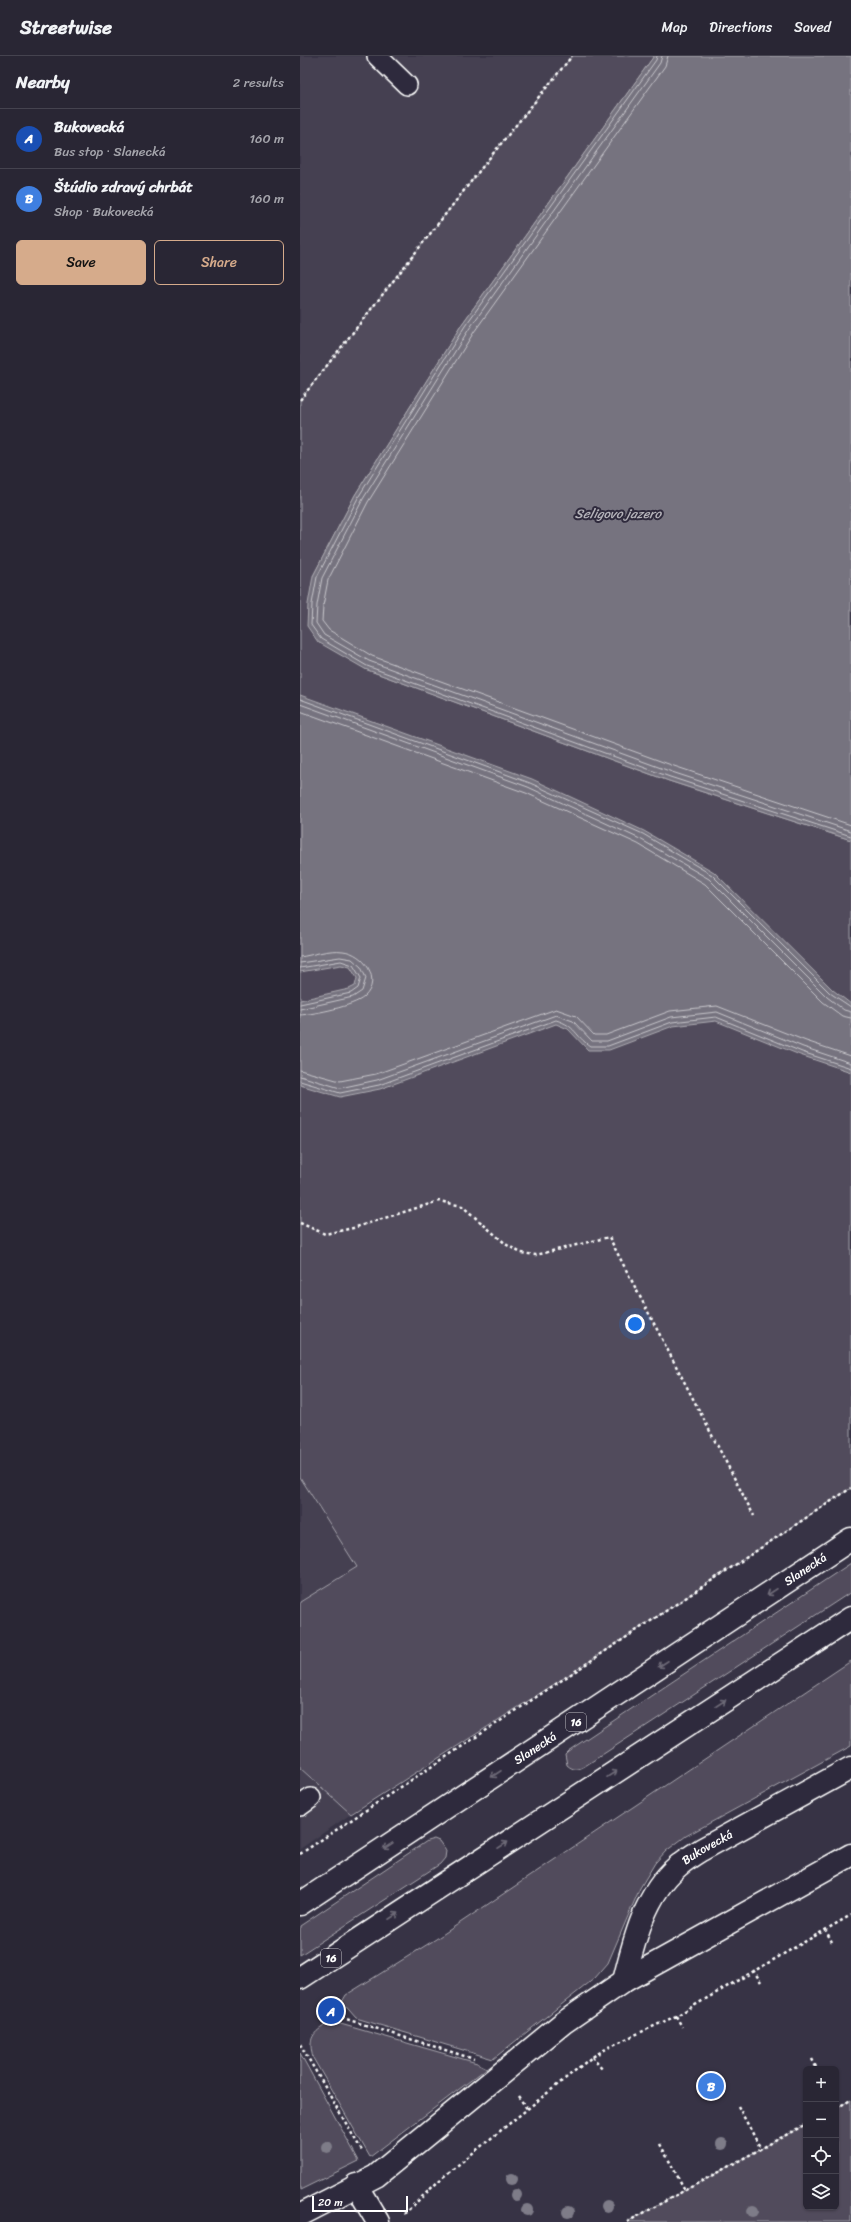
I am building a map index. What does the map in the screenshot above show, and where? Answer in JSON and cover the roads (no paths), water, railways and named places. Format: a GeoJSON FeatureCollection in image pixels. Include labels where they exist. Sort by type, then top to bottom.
{"type":"FeatureCollection","features":[{"type":"Feature","properties":{"kind":"main road","name":"Slanecká"},"geometry":{"type":"LineString","coordinates":[[300,1904],[851,1540]]}},
{"type":"Feature","properties":{"kind":"main road","name":"16"},"geometry":{"type":"LineString","coordinates":[[300,1978],[851,1618]]}},
{"type":"Feature","properties":{"kind":"main road","name":"Bukovecká"},"geometry":{"type":"LineString","coordinates":[[624,1980],[648,1905],[660,1886],[678,1866],[701,1850],[851,1768]]}},
{"type":"Feature","properties":{"kind":"main road"},"geometry":{"type":"LineString","coordinates":[[300,2215],[376,2176],[563,2023],[624,1980],[851,1855]]}},
{"type":"Feature","properties":{"kind":"main road"},"geometry":{"type":"LineString","coordinates":[[356,2185],[378,2222]]}},
{"type":"Feature","properties":{"kind":"lane"},"geometry":{"type":"LineString","coordinates":[[377,56],[407,85]]}},
{"type":"Feature","properties":{"kind":"water","name":"Seligovo jazero"},"geometry":{"type":"Polygon","coordinates":[[[654,56],[851,56],[851,840],[669,781],[365,669],[318,642],[307,626],[308,604],[313,576],[355,495],[462,324],[654,56]]]}},
{"type":"Feature","properties":{"kind":"water"},"geometry":{"type":"Polygon","coordinates":[[[300,695],[532,779],[644,831],[714,872],[833,990],[851,1004],[851,1072],[800,1055],[716,1021],[673,1026],[609,1050],[588,1050],[568,1029],[556,1024],[380,1089],[340,1097],[300,1085],[300,1000],[349,989],[355,986],[357,978],[350,967],[341,965],[300,972],[300,695]]]}},
{"type":"Feature","properties":{"kind":"place","name":"Bukovecká"},"geometry":{"type":"Point","coordinates":[331,2011]}},
{"type":"Feature","properties":{"kind":"place","name":"Štúdio zdravý chrbát"},"geometry":{"type":"Point","coordinates":[711,2086]}}]}
